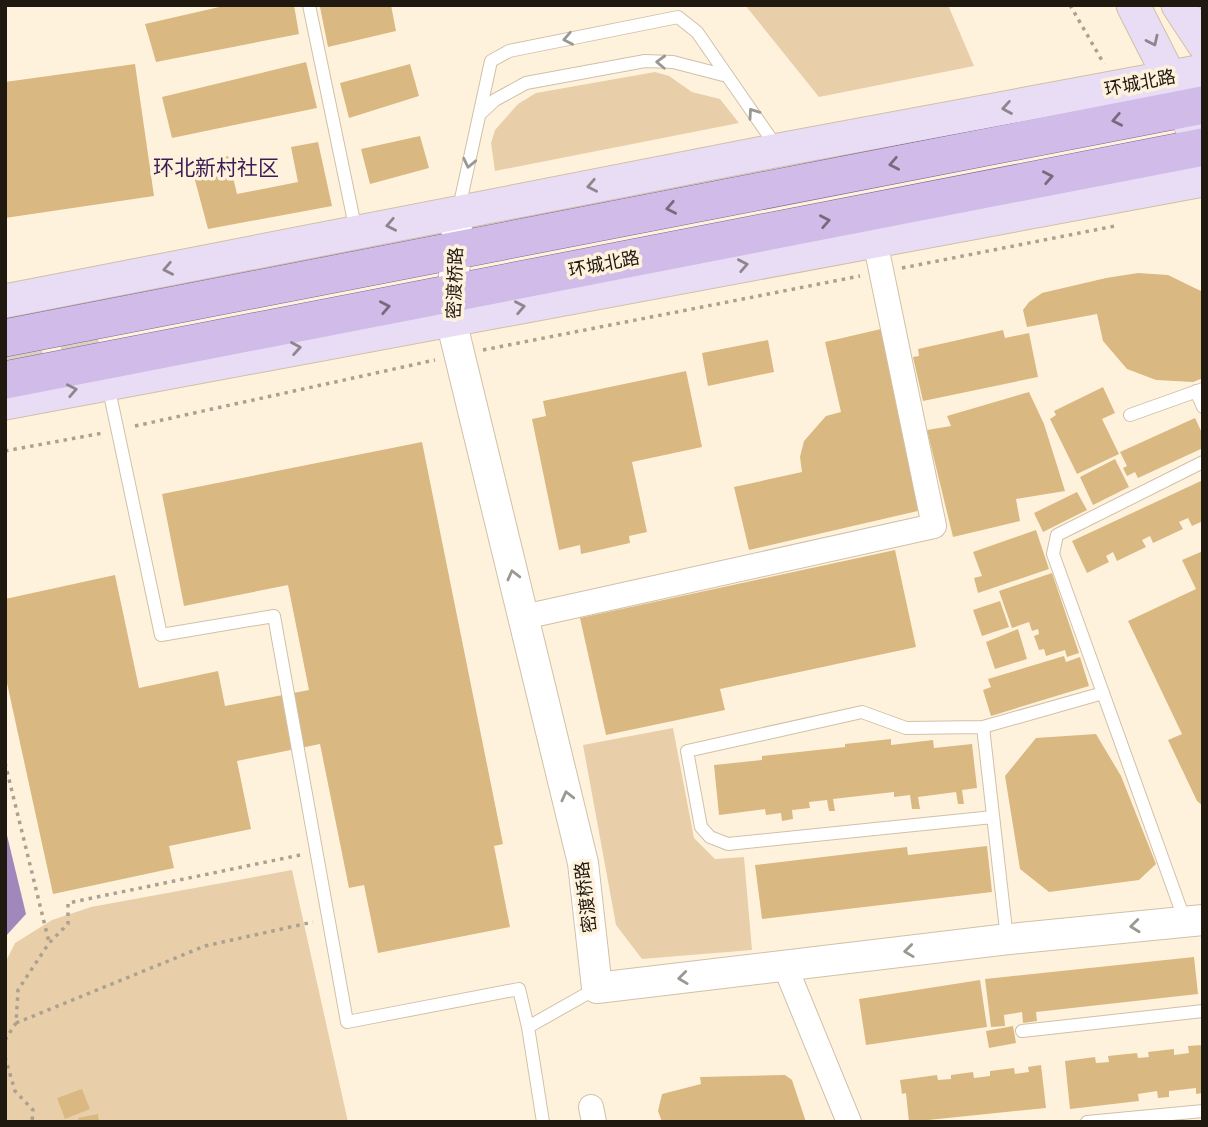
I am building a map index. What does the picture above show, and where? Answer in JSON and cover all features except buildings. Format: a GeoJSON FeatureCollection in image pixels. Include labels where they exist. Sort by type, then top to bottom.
{"type":"FeatureCollection","features":[{"type":"Feature","properties":{"kind":"main road"},"geometry":{"type":"LineString","coordinates":[[1133,5],[1186,97],[1202,157]]}},
{"type":"Feature","properties":{"kind":"main road"},"geometry":{"type":"LineString","coordinates":[[1178,5],[1203,43]]}},
{"type":"Feature","properties":{"kind":"main road","name":"环城北路"},"geometry":{"type":"LineString","coordinates":[[5,338],[456,251],[1186,97],[1203,71]]}},
{"type":"Feature","properties":{"kind":"main road","name":"环城北路"},"geometry":{"type":"LineString","coordinates":[[5,301],[779,150],[1186,97]]}},
{"type":"Feature","properties":{"kind":"main road","name":"环城北路"},"geometry":{"type":"LineString","coordinates":[[5,380],[452,307],[878,256],[1202,157]]}},
{"type":"Feature","properties":{"kind":"main road","name":"环城北路"},"geometry":{"type":"LineString","coordinates":[[5,403],[452,307],[1202,157]]}},
{"type":"Feature","properties":{"kind":"street","name":"密渡桥路"},"geometry":{"type":"LineString","coordinates":[[458,212],[452,307],[459,355],[583,863],[597,988]]}},
{"type":"Feature","properties":{"kind":"street"},"geometry":{"type":"LineString","coordinates":[[524,617],[934,526],[878,256]]}},
{"type":"Feature","properties":{"kind":"street"},"geometry":{"type":"LineString","coordinates":[[597,988],[1007,939],[1194,920]]}},
{"type":"Feature","properties":{"kind":"street"},"geometry":{"type":"LineString","coordinates":[[785,966],[849,1122]]}},
{"type":"Feature","properties":{"kind":"lane"},"geometry":{"type":"LineString","coordinates":[[309,5],[356,232]]}},
{"type":"Feature","properties":{"kind":"lane"},"geometry":{"type":"LineString","coordinates":[[458,212],[491,61],[509,51],[678,17],[697,32],[779,150]]}},
{"type":"Feature","properties":{"kind":"lane"},"geometry":{"type":"LineString","coordinates":[[480,114],[495,100],[526,83],[645,61],[673,62],[728,76]]}},
{"type":"Feature","properties":{"kind":"lane"},"geometry":{"type":"LineString","coordinates":[[108,383],[161,635],[274,616],[347,1022],[519,989],[528,1027],[543,1122]]}},
{"type":"Feature","properties":{"kind":"lane"},"geometry":{"type":"LineString","coordinates":[[1130,415],[1199,390],[1203,407]]}},
{"type":"Feature","properties":{"kind":"lane"},"geometry":{"type":"LineString","coordinates":[[1194,920],[1103,693],[1053,554],[1057,535],[1203,462]]}},
{"type":"Feature","properties":{"kind":"lane"},"geometry":{"type":"LineString","coordinates":[[993,817],[727,844],[710,837],[701,827],[687,751],[862,712],[906,728],[983,727],[1103,693]]}},
{"type":"Feature","properties":{"kind":"lane"},"geometry":{"type":"LineString","coordinates":[[983,727],[1007,939]]}},
{"type":"Feature","properties":{"kind":"lane"},"geometry":{"type":"LineString","coordinates":[[528,1027],[597,988]]}},
{"type":"Feature","properties":{"kind":"lane"},"geometry":{"type":"LineString","coordinates":[[1022,1031],[1203,1011]]}},
{"type":"Feature","properties":{"kind":"lane"},"geometry":{"type":"LineString","coordinates":[[1087,1122],[1203,1111]]}},
{"type":"Feature","properties":{"kind":"path"},"geometry":{"type":"LineString","coordinates":[[1070,5],[1107,69]]}},
{"type":"Feature","properties":{"kind":"path"},"geometry":{"type":"LineString","coordinates":[[5,451],[118,430],[459,355],[878,256],[1124,225]]}},
{"type":"Feature","properties":{"kind":"path"},"geometry":{"type":"LineString","coordinates":[[5,763],[49,943]]}},
{"type":"Feature","properties":{"kind":"path"},"geometry":{"type":"LineString","coordinates":[[5,1040],[16,1023],[18,989],[49,943],[68,924],[68,904],[316,852]]}},
{"type":"Feature","properties":{"kind":"path"},"geometry":{"type":"LineString","coordinates":[[16,1023],[205,946],[328,919]]}},
{"type":"Feature","properties":{"kind":"path"},"geometry":{"type":"LineString","coordinates":[[5,1057],[15,1091],[33,1110],[32,1122]]}},
{"type":"Feature","properties":{"kind":"shaded area"},"geometry":{"type":"Polygon","coordinates":[[[745,5],[948,5],[974,66],[819,97],[745,5]]]}},
{"type":"Feature","properties":{"kind":"shaded area"},"geometry":{"type":"Polygon","coordinates":[[[655,72],[669,76],[692,92],[720,99],[739,123],[495,171],[491,143],[495,130],[518,104],[536,93],[655,72]]]}},
{"type":"Feature","properties":{"kind":"shaded area"},"geometry":{"type":"Polygon","coordinates":[[[673,728],[694,838],[715,859],[744,857],[752,950],[642,959],[616,925],[583,745],[673,728]]]}},
{"type":"Feature","properties":{"kind":"shaded area"},"geometry":{"type":"Polygon","coordinates":[[[5,827],[26,914],[5,937],[5,827]]]}},
{"type":"Feature","properties":{"kind":"shaded area"},"geometry":{"type":"Polygon","coordinates":[[[292,870],[348,1122],[5,1122],[5,963],[15,943],[52,920],[91,907],[292,870]]]}},
{"type":"Feature","properties":{"kind":"tunnel"},"geometry":{"type":"LineString","coordinates":[[5,358],[111,335]]}},
{"type":"Feature","properties":{"kind":"district","name":"环北新村社区"},"geometry":{"type":"Point","coordinates":[216,168]}}]}
